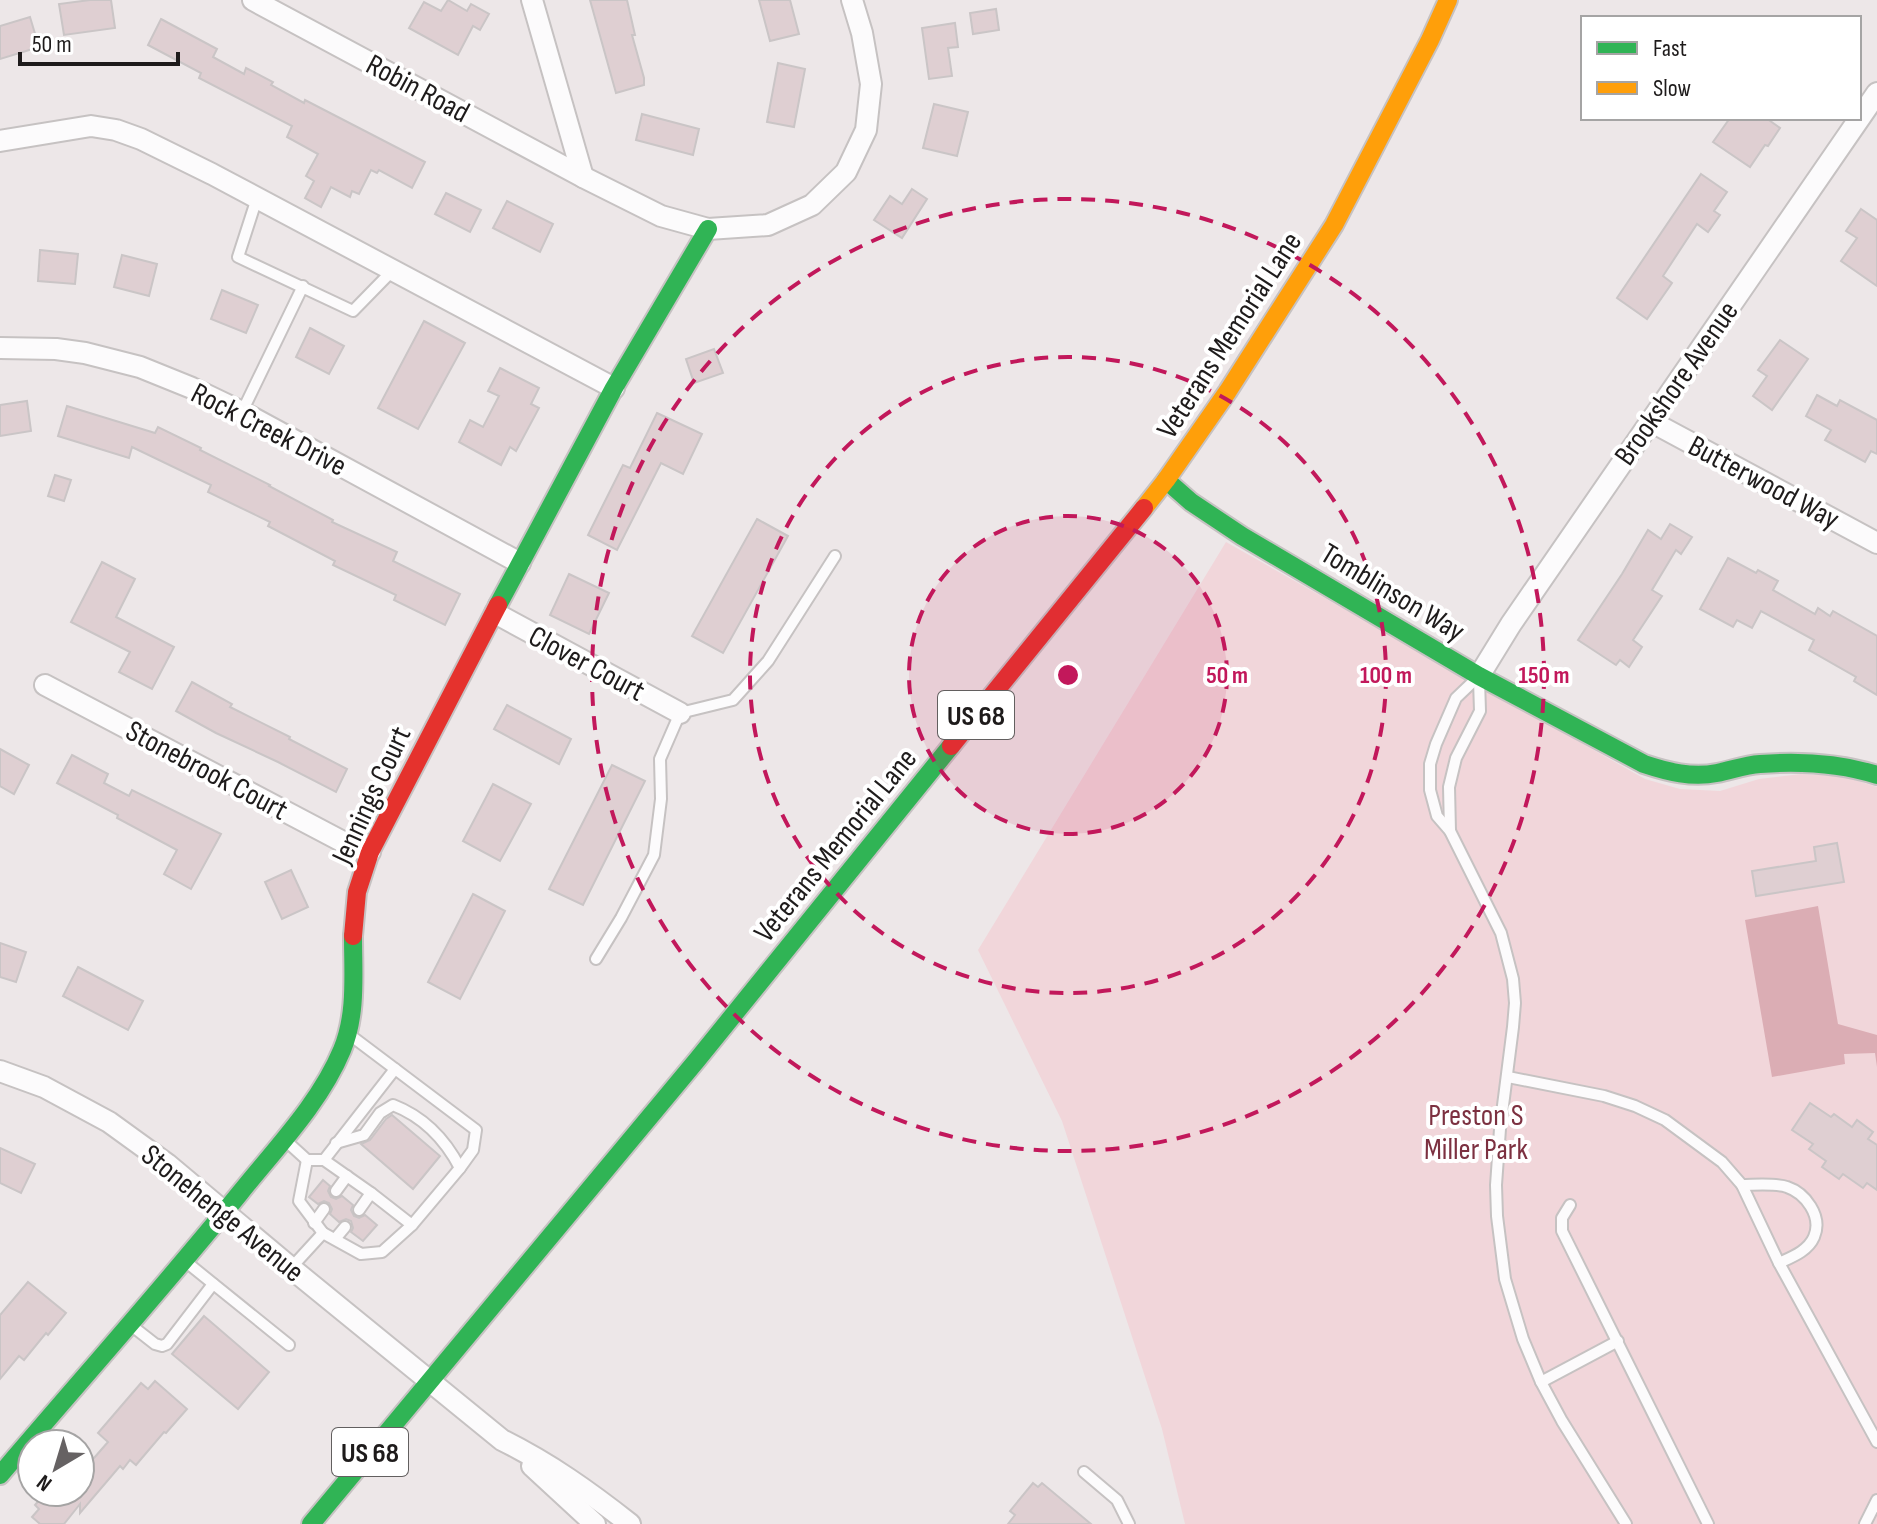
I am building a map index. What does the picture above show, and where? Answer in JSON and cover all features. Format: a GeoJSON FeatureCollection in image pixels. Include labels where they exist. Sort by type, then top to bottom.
{"type":"FeatureCollection","features":[{"type":"Feature","properties":{"kind":"street","name":"Robin Road"},"geometry":{"type":"LineString","coordinates":[[253,0],[583,177],[661,216],[708,229],[768,225],[812,205],[846,172],[866,130],[871,84],[862,33],[852,0]]}},
{"type":"Feature","properties":{"kind":"street"},"geometry":{"type":"LineString","coordinates":[[532,0],[583,177]]}},
{"type":"Feature","properties":{"kind":"street","name":"Veterans Memorial Lane"},"geometry":{"type":"LineString","coordinates":[[311,1524],[697,1060],[1166,480],[1228,391],[1334,225],[1448,0]]}},
{"type":"Feature","properties":{"kind":"street","name":"Brookshore Avenue"},"geometry":{"type":"LineString","coordinates":[[1479,676],[1650,421],[1874,103]]}},
{"type":"Feature","properties":{"kind":"street"},"geometry":{"type":"LineString","coordinates":[[0,141],[91,126],[116,130],[257,198],[614,388]]}},
{"type":"Feature","properties":{"kind":"street","name":"Jennings Court"},"geometry":{"type":"LineString","coordinates":[[0,1475],[225,1212],[318,1094],[332,1071],[351,1018],[354,914],[357,891],[370,852],[614,388],[708,229]]}},
{"type":"Feature","properties":{"kind":"street","name":"Rock Creek Drive"},"geometry":{"type":"LineString","coordinates":[[0,348],[85,353],[140,367],[192,388],[520,563]]}},
{"type":"Feature","properties":{"kind":"street","name":"Butterwood Way"},"geometry":{"type":"LineString","coordinates":[[1650,421],[1877,543]]}},
{"type":"Feature","properties":{"kind":"street","name":"Tomblinson Way"},"geometry":{"type":"LineString","coordinates":[[1166,480],[1191,502],[1242,536],[1479,676],[1644,764],[1671,774],[1709,775],[1757,764],[1813,762],[1851,766],[1877,775]]}},
{"type":"Feature","properties":{"kind":"street","name":"Clover Court"},"geometry":{"type":"LineString","coordinates":[[495,613],[680,713]]}},
{"type":"Feature","properties":{"kind":"street","name":"Stonebrook Court"},"geometry":{"type":"LineString","coordinates":[[45,685],[347,844],[370,852]]}},
{"type":"Feature","properties":{"kind":"street","name":"Stonehenge Avenue"},"geometry":{"type":"LineString","coordinates":[[0,1071],[44,1087],[109,1122],[167,1164],[502,1440]]}},
{"type":"Feature","properties":{"kind":"street"},"geometry":{"type":"LineString","coordinates":[[502,1440],[595,1524]]}},
{"type":"Feature","properties":{"kind":"street"},"geometry":{"type":"LineString","coordinates":[[502,1440],[570,1478],[630,1524]]}},
{"type":"Feature","properties":{"kind":"lane"},"geometry":{"type":"LineString","coordinates":[[257,198],[238,257],[353,311],[393,270]]}},
{"type":"Feature","properties":{"kind":"lane"},"geometry":{"type":"LineString","coordinates":[[242,412],[303,286]]}},
{"type":"Feature","properties":{"kind":"lane"},"geometry":{"type":"LineString","coordinates":[[596,959],[654,855],[661,799],[660,759],[680,713],[733,700],[768,661],[835,556]]}},
{"type":"Feature","properties":{"kind":"lane"},"geometry":{"type":"LineString","coordinates":[[1450,831],[1449,787],[1456,758],[1480,711],[1479,676]]}},
{"type":"Feature","properties":{"kind":"lane"},"geometry":{"type":"LineString","coordinates":[[1479,676],[1456,698],[1436,744],[1430,764],[1430,790],[1437,816],[1450,831],[1491,911],[1509,956],[1513,979],[1515,1003],[1497,1156],[1500,1248],[1513,1310],[1541,1382],[1626,1524]]}},
{"type":"Feature","properties":{"kind":"lane"},"geometry":{"type":"LineString","coordinates":[[307,1160],[299,1201],[323,1233],[361,1254],[382,1252],[412,1225],[473,1150],[476,1130],[347,1033]]}},
{"type":"Feature","properties":{"kind":"lane"},"geometry":{"type":"LineString","coordinates":[[324,1160],[395,1069]]}},
{"type":"Feature","properties":{"kind":"lane"},"geometry":{"type":"LineString","coordinates":[[1508,1077],[1604,1096],[1635,1106],[1665,1120],[1722,1162],[1742,1185],[1779,1263],[1877,1442]]}},
{"type":"Feature","properties":{"kind":"lane"},"geometry":{"type":"LineString","coordinates":[[336,1143],[364,1135],[380,1113],[393,1105],[427,1124],[450,1148],[460,1168]]}},
{"type":"Feature","properties":{"kind":"lane"},"geometry":{"type":"LineString","coordinates":[[283,1138],[307,1160],[324,1160],[412,1225]]}},
{"type":"Feature","properties":{"kind":"lane"},"geometry":{"type":"LineString","coordinates":[[336,1191],[347,1176]]}},
{"type":"Feature","properties":{"kind":"lane"},"geometry":{"type":"LineString","coordinates":[[1742,1185],[1784,1186],[1804,1196],[1812,1208],[1816,1225],[1814,1238],[1801,1253],[1779,1263]]}},
{"type":"Feature","properties":{"kind":"lane"},"geometry":{"type":"LineString","coordinates":[[359,1210],[371,1193]]}},
{"type":"Feature","properties":{"kind":"lane"},"geometry":{"type":"LineString","coordinates":[[1570,1205],[1562,1218],[1562,1231],[1708,1524]]}},
{"type":"Feature","properties":{"kind":"lane"},"geometry":{"type":"LineString","coordinates":[[314,1223],[324,1209]]}},
{"type":"Feature","properties":{"kind":"lane"},"geometry":{"type":"LineString","coordinates":[[335,1239],[345,1227]]}},
{"type":"Feature","properties":{"kind":"lane"},"geometry":{"type":"LineString","coordinates":[[291,1268],[323,1233]]}},
{"type":"Feature","properties":{"kind":"lane"},"geometry":{"type":"LineString","coordinates":[[184,1260],[289,1345]]}},
{"type":"Feature","properties":{"kind":"lane"},"geometry":{"type":"LineString","coordinates":[[129,1324],[155,1344],[167,1344],[213,1284]]}},
{"type":"Feature","properties":{"kind":"lane"},"geometry":{"type":"LineString","coordinates":[[1541,1382],[1618,1341]]}},
{"type":"Feature","properties":{"kind":"lane"},"geometry":{"type":"LineString","coordinates":[[1084,1472],[1117,1500],[1129,1524]]}},
{"type":"Feature","properties":{"kind":"lane"},"geometry":{"type":"LineString","coordinates":[[1865,1524],[1877,1500]]}},
{"type":"Feature","properties":{"kind":"green space","name":"Preston S Miller Park"},"geometry":{"type":"Polygon","coordinates":[[[1226,542],[1645,779],[1680,789],[1720,791],[1759,779],[1801,774],[1842,776],[1877,787],[1877,1524],[1185,1524],[1162,1429],[1062,1121],[978,950],[1226,542]]]}},
{"type":"Feature","properties":{"kind":"shaded area"},"geometry":{"type":"Polygon","coordinates":[[[1818,906],[1838,1024],[1877,1035],[1877,1067],[1875,1053],[1844,1054],[1845,1064],[1772,1077],[1745,920],[1818,906]]]}},
{"type":"Feature","properties":{"kind":"building"},"geometry":{"type":"Polygon","coordinates":[[[111,0],[115,28],[64,35],[59,4],[111,0]]]}},
{"type":"Feature","properties":{"kind":"building"},"geometry":{"type":"Polygon","coordinates":[[[448,0],[467,11],[471,4],[489,14],[480,30],[473,26],[458,55],[409,28],[424,2],[441,11],[448,0]]]}},
{"type":"Feature","properties":{"kind":"building"},"geometry":{"type":"Polygon","coordinates":[[[590,0],[627,0],[644,85],[616,93],[590,0]]]}},
{"type":"Feature","properties":{"kind":"building"},"geometry":{"type":"Polygon","coordinates":[[[759,0],[790,0],[799,34],[770,41],[759,0]]]}},
{"type":"Feature","properties":{"kind":"building"},"geometry":{"type":"Polygon","coordinates":[[[996,9],[999,30],[973,34],[970,13],[996,9]]]}},
{"type":"Feature","properties":{"kind":"building"},"geometry":{"type":"Polygon","coordinates":[[[30,17],[39,47],[0,59],[0,26],[30,17]]]}},
{"type":"Feature","properties":{"kind":"building"},"geometry":{"type":"Polygon","coordinates":[[[161,19],[217,49],[213,57],[244,74],[246,68],[304,103],[305,100],[425,162],[412,188],[379,170],[377,173],[371,170],[359,194],[352,191],[350,197],[331,187],[321,207],[305,198],[314,181],[306,176],[318,154],[287,137],[292,126],[199,78],[201,73],[148,45],[161,19]]]}},
{"type":"Feature","properties":{"kind":"building"},"geometry":{"type":"Polygon","coordinates":[[[955,23],[958,47],[948,48],[952,76],[929,79],[922,28],[955,23]]]}},
{"type":"Feature","properties":{"kind":"building"},"geometry":{"type":"Polygon","coordinates":[[[778,63],[805,69],[794,127],[767,122],[778,63]]]}},
{"type":"Feature","properties":{"kind":"building"},"geometry":{"type":"Polygon","coordinates":[[[934,104],[968,112],[957,156],[923,148],[934,104]]]}},
{"type":"Feature","properties":{"kind":"building"},"geometry":{"type":"Polygon","coordinates":[[[642,114],[699,129],[693,155],[636,140],[642,114]]]}},
{"type":"Feature","properties":{"kind":"building"},"geometry":{"type":"Polygon","coordinates":[[[1729,120],[1769,120],[1780,128],[1750,167],[1713,142],[1729,120]]]}},
{"type":"Feature","properties":{"kind":"building"},"geometry":{"type":"Polygon","coordinates":[[[1701,174],[1727,192],[1714,211],[1720,215],[1708,232],[1697,224],[1663,276],[1672,283],[1647,319],[1617,298],[1701,174]]]}},
{"type":"Feature","properties":{"kind":"building"},"geometry":{"type":"Polygon","coordinates":[[[912,189],[927,199],[902,238],[874,220],[890,196],[902,204],[912,189]]]}},
{"type":"Feature","properties":{"kind":"building"},"geometry":{"type":"Polygon","coordinates":[[[446,193],[481,210],[470,232],[435,214],[446,193]]]}},
{"type":"Feature","properties":{"kind":"building"},"geometry":{"type":"Polygon","coordinates":[[[507,201],[553,224],[540,252],[493,228],[507,201]]]}},
{"type":"Feature","properties":{"kind":"building"},"geometry":{"type":"Polygon","coordinates":[[[1861,209],[1877,220],[1877,286],[1841,261],[1857,238],[1846,231],[1861,209]]]}},
{"type":"Feature","properties":{"kind":"building"},"geometry":{"type":"Polygon","coordinates":[[[40,250],[78,254],[75,284],[38,281],[40,250]]]}},
{"type":"Feature","properties":{"kind":"building"},"geometry":{"type":"Polygon","coordinates":[[[122,255],[157,264],[149,296],[114,287],[122,255]]]}},
{"type":"Feature","properties":{"kind":"building"},"geometry":{"type":"Polygon","coordinates":[[[222,290],[258,305],[246,333],[211,319],[222,290]]]}},
{"type":"Feature","properties":{"kind":"building"},"geometry":{"type":"Polygon","coordinates":[[[424,321],[465,343],[418,429],[378,408],[424,321]]]}},
{"type":"Feature","properties":{"kind":"building"},"geometry":{"type":"Polygon","coordinates":[[[310,328],[344,346],[329,374],[296,357],[310,328]]]}},
{"type":"Feature","properties":{"kind":"building"},"geometry":{"type":"Polygon","coordinates":[[[1780,340],[1808,359],[1772,410],[1753,396],[1767,376],[1758,370],[1780,340]]]}},
{"type":"Feature","properties":{"kind":"building"},"geometry":{"type":"Polygon","coordinates":[[[714,349],[723,373],[694,383],[686,359],[714,349]]]}},
{"type":"Feature","properties":{"kind":"building"},"geometry":{"type":"Polygon","coordinates":[[[500,368],[539,388],[531,404],[539,408],[516,451],[510,447],[501,465],[459,442],[470,420],[483,427],[499,396],[488,391],[500,368]]]}},
{"type":"Feature","properties":{"kind":"building"},"geometry":{"type":"Polygon","coordinates":[[[1817,395],[1837,406],[1840,400],[1877,420],[1877,454],[1871,451],[1865,462],[1825,440],[1831,430],[1806,416],[1817,395]]]}},
{"type":"Feature","properties":{"kind":"building"},"geometry":{"type":"Polygon","coordinates":[[[27,401],[31,431],[0,436],[0,405],[27,401]]]}},
{"type":"Feature","properties":{"kind":"building"},"geometry":{"type":"Polygon","coordinates":[[[67,406],[155,433],[158,427],[270,485],[332,522],[397,552],[393,561],[460,594],[445,625],[394,600],[396,595],[333,565],[335,561],[268,526],[270,522],[208,492],[211,485],[132,447],[129,458],[58,436],[67,406]]]}},
{"type":"Feature","properties":{"kind":"building"},"geometry":{"type":"Polygon","coordinates":[[[657,413],[702,434],[683,474],[661,463],[617,550],[588,535],[623,465],[630,468],[657,413]]]}},
{"type":"Feature","properties":{"kind":"building"},"geometry":{"type":"Polygon","coordinates":[[[55,475],[71,480],[64,501],[48,496],[55,475]]]}},
{"type":"Feature","properties":{"kind":"building"},"geometry":{"type":"Polygon","coordinates":[[[757,519],[788,536],[723,653],[692,636],[757,519]]]}},
{"type":"Feature","properties":{"kind":"building"},"geometry":{"type":"Polygon","coordinates":[[[1670,524],[1692,537],[1681,554],[1676,550],[1652,590],[1662,596],[1633,640],[1642,647],[1629,667],[1620,660],[1616,665],[1578,640],[1648,530],[1661,539],[1670,524]]]}},
{"type":"Feature","properties":{"kind":"building"},"geometry":{"type":"Polygon","coordinates":[[[1728,558],[1778,581],[1773,590],[1815,614],[1818,608],[1830,616],[1833,611],[1877,636],[1877,695],[1854,681],[1856,677],[1809,650],[1814,640],[1761,611],[1752,628],[1737,620],[1733,627],[1700,609],[1728,558]]]}},
{"type":"Feature","properties":{"kind":"building"},"geometry":{"type":"Polygon","coordinates":[[[102,562],[135,579],[116,617],[174,647],[152,689],[119,672],[130,652],[71,622],[102,562]]]}},
{"type":"Feature","properties":{"kind":"building"},"geometry":{"type":"Polygon","coordinates":[[[569,574],[609,593],[589,634],[550,615],[569,574]]]}},
{"type":"Feature","properties":{"kind":"building"},"geometry":{"type":"Polygon","coordinates":[[[192,682],[232,704],[230,707],[347,769],[336,792],[176,711],[192,682]]]}},
{"type":"Feature","properties":{"kind":"building"},"geometry":{"type":"Polygon","coordinates":[[[507,705],[571,739],[559,764],[494,729],[507,705]]]}},
{"type":"Feature","properties":{"kind":"building"},"geometry":{"type":"Polygon","coordinates":[[[0,749],[29,765],[14,794],[0,786],[0,749]]]}},
{"type":"Feature","properties":{"kind":"building"},"geometry":{"type":"Polygon","coordinates":[[[72,755],[108,774],[104,783],[129,796],[132,790],[221,834],[191,889],[164,874],[177,850],[57,783],[72,755]]]}},
{"type":"Feature","properties":{"kind":"building"},"geometry":{"type":"Polygon","coordinates":[[[612,765],[645,781],[583,905],[549,889],[612,765]]]}},
{"type":"Feature","properties":{"kind":"building"},"geometry":{"type":"Polygon","coordinates":[[[493,784],[531,804],[500,861],[463,841],[493,784]]]}},
{"type":"Feature","properties":{"kind":"building"},"geometry":{"type":"Polygon","coordinates":[[[1837,843],[1844,882],[1756,896],[1752,871],[1816,861],[1814,847],[1837,843]]]}},
{"type":"Feature","properties":{"kind":"building"},"geometry":{"type":"Polygon","coordinates":[[[291,870],[308,907],[282,919],[265,882],[291,870]]]}},
{"type":"Feature","properties":{"kind":"building"},"geometry":{"type":"Polygon","coordinates":[[[473,894],[505,911],[460,999],[428,982],[473,894]]]}},
{"type":"Feature","properties":{"kind":"building"},"geometry":{"type":"Polygon","coordinates":[[[0,943],[26,952],[16,982],[0,977],[0,943]]]}},
{"type":"Feature","properties":{"kind":"building"},"geometry":{"type":"Polygon","coordinates":[[[78,967],[143,1001],[128,1030],[63,996],[78,967]]]}},
{"type":"Feature","properties":{"kind":"building"},"geometry":{"type":"Polygon","coordinates":[[[1810,1103],[1852,1127],[1857,1120],[1873,1132],[1868,1139],[1877,1145],[1877,1190],[1867,1183],[1863,1188],[1843,1174],[1839,1179],[1822,1167],[1826,1161],[1809,1149],[1813,1144],[1792,1130],[1810,1103]]]}},
{"type":"Feature","properties":{"kind":"building"},"geometry":{"type":"Polygon","coordinates":[[[392,1115],[440,1156],[413,1189],[361,1144],[370,1140],[392,1115]]]}},
{"type":"Feature","properties":{"kind":"building"},"geometry":{"type":"Polygon","coordinates":[[[0,1148],[35,1164],[21,1193],[0,1183],[0,1148]]]}},
{"type":"Feature","properties":{"kind":"building"},"geometry":{"type":"Polygon","coordinates":[[[323,1180],[330,1186],[328,1191],[331,1197],[336,1199],[342,1196],[353,1205],[351,1210],[354,1216],[359,1218],[365,1215],[377,1225],[363,1241],[351,1232],[351,1221],[346,1219],[339,1222],[330,1214],[332,1209],[329,1203],[324,1201],[318,1204],[309,1197],[323,1180]]]}},
{"type":"Feature","properties":{"kind":"building"},"geometry":{"type":"Polygon","coordinates":[[[28,1282],[66,1313],[24,1360],[19,1356],[0,1379],[0,1315],[28,1282]]]}},
{"type":"Feature","properties":{"kind":"building"},"geometry":{"type":"Polygon","coordinates":[[[204,1316],[269,1372],[238,1409],[172,1354],[204,1316]]]}},
{"type":"Feature","properties":{"kind":"building"},"geometry":{"type":"Polygon","coordinates":[[[155,1381],[187,1409],[136,1465],[130,1460],[123,1469],[120,1466],[96,1494],[96,1456],[108,1442],[98,1433],[141,1383],[148,1389],[155,1381]]]}},
{"type":"Feature","properties":{"kind":"building"},"geometry":{"type":"Polygon","coordinates":[[[1033,1483],[1038,1487],[1042,1483],[1091,1524],[1008,1524],[1015,1515],[1010,1511],[1033,1483]]]}},
{"type":"Feature","properties":{"kind":"building"},"geometry":{"type":"Polygon","coordinates":[[[77,1508],[64,1524],[40,1524],[32,1517],[39,1509],[77,1508]]]}},
{"type":"Feature","properties":{"kind":"traffic: fast"},"geometry":{"type":"LineString","coordinates":[[498,605],[614,388],[708,229]]}},
{"type":"Feature","properties":{"kind":"traffic: fast"},"geometry":{"type":"LineString","coordinates":[[1166,480],[1191,502],[1242,536],[1479,676],[1644,764],[1671,772],[1698,775],[1754,765],[1805,763],[1834,765],[1877,775]]}},
{"type":"Feature","properties":{"kind":"traffic: fast"},"geometry":{"type":"LineString","coordinates":[[311,1524],[697,1060],[951,746]]}},
{"type":"Feature","properties":{"kind":"traffic: fast"},"geometry":{"type":"LineString","coordinates":[[0,1475],[211,1229],[322,1088],[342,1050],[350,1022],[353,936]]}},
{"type":"Feature","properties":{"kind":"traffic: slow"},"geometry":{"type":"LineString","coordinates":[[1144,508],[1228,391],[1334,225],[1448,0]]}},
{"type":"Feature","properties":{"kind":"traffic: jam"},"geometry":{"type":"LineString","coordinates":[[951,746],[1144,508]]}},
{"type":"Feature","properties":{"kind":"traffic: jam"},"geometry":{"type":"LineString","coordinates":[[353,936],[357,892],[370,852],[498,605]]}}]}
